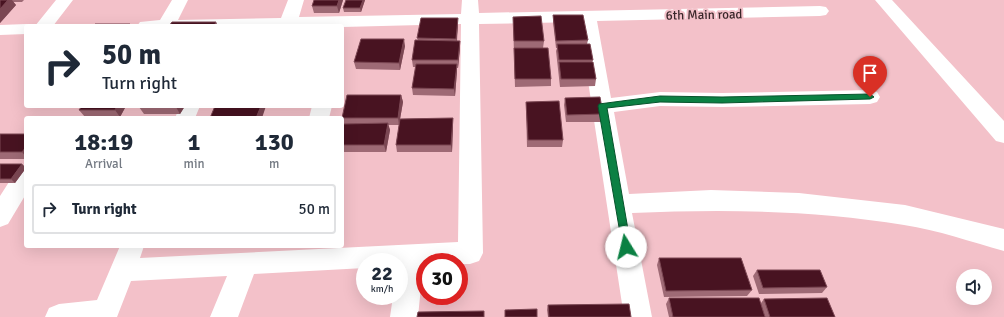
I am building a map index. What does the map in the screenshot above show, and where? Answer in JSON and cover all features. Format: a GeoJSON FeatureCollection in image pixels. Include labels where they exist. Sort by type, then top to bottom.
{"type":"FeatureCollection","features":[{"type":"Feature","properties":{"kind":"street"},"geometry":{"type":"LineString","coordinates":[[46,24],[65,0]]}},
{"type":"Feature","properties":{"kind":"street"},"geometry":{"type":"LineString","coordinates":[[167,24],[180,0]]}},
{"type":"Feature","properties":{"kind":"street"},"geometry":{"type":"LineString","coordinates":[[288,23],[296,0]]}},
{"type":"Feature","properties":{"kind":"street"},"geometry":{"type":"LineString","coordinates":[[883,0],[1004,135]]}},
{"type":"Feature","properties":{"kind":"street"},"geometry":{"type":"LineString","coordinates":[[256,24],[342,24],[471,9],[545,8],[587,15],[638,317]]}},
{"type":"Feature","properties":{"kind":"street"},"geometry":{"type":"LineString","coordinates":[[122,270],[245,264],[285,254],[411,255],[470,253],[471,9]]}},
{"type":"Feature","properties":{"kind":"street","name":"6th Main road"},"geometry":{"type":"LineString","coordinates":[[587,15],[673,15],[820,11]]}},
{"type":"Feature","properties":{"kind":"street"},"geometry":{"type":"LineString","coordinates":[[0,30],[24,29]]}},
{"type":"Feature","properties":{"kind":"street"},"geometry":{"type":"LineString","coordinates":[[602,106],[660,99],[722,100],[870,97]]}},
{"type":"Feature","properties":{"kind":"street"},"geometry":{"type":"LineString","coordinates":[[0,217],[24,177]]}},
{"type":"Feature","properties":{"kind":"street"},"geometry":{"type":"LineString","coordinates":[[619,204],[712,200],[799,203],[905,215],[1004,240]]}},
{"type":"Feature","properties":{"kind":"street"},"geometry":{"type":"LineString","coordinates":[[59,317],[104,314],[131,248]]}},
{"type":"Feature","properties":{"kind":"street"},"geometry":{"type":"LineString","coordinates":[[404,317],[411,255]]}},
{"type":"Feature","properties":{"kind":"street"},"geometry":{"type":"LineString","coordinates":[[224,317],[245,264]]}},
{"type":"Feature","properties":{"kind":"building"},"geometry":{"type":"Polygon","coordinates":[[[0,0],[8,0],[0,9],[0,0]]]}},
{"type":"Feature","properties":{"kind":"building"},"geometry":{"type":"Polygon","coordinates":[[[314,0],[339,0],[337,6],[312,6],[314,0]]]}},
{"type":"Feature","properties":{"kind":"building"},"geometry":{"type":"Polygon","coordinates":[[[346,0],[363,0],[360,8],[343,8],[346,0]]]}},
{"type":"Feature","properties":{"kind":"building"},"geometry":{"type":"Polygon","coordinates":[[[553,15],[583,15],[588,40],[556,41],[553,15]]]}},
{"type":"Feature","properties":{"kind":"building"},"geometry":{"type":"Polygon","coordinates":[[[541,16],[544,41],[514,41],[513,17],[541,16]]]}},
{"type":"Feature","properties":{"kind":"building"},"geometry":{"type":"Polygon","coordinates":[[[421,18],[458,18],[456,39],[417,38],[421,18]]]}},
{"type":"Feature","properties":{"kind":"building"},"geometry":{"type":"Polygon","coordinates":[[[172,22],[216,22],[215,24],[170,24],[172,22]]]}},
{"type":"Feature","properties":{"kind":"building"},"geometry":{"type":"Polygon","coordinates":[[[361,39],[404,39],[399,63],[354,62],[361,39]]]}},
{"type":"Feature","properties":{"kind":"building"},"geometry":{"type":"Polygon","coordinates":[[[415,40],[460,41],[458,60],[412,60],[415,40]]]}},
{"type":"Feature","properties":{"kind":"building"},"geometry":{"type":"Polygon","coordinates":[[[557,44],[590,44],[593,60],[559,60],[557,44]]]}},
{"type":"Feature","properties":{"kind":"building"},"geometry":{"type":"Polygon","coordinates":[[[514,48],[548,48],[551,79],[515,79],[514,48]]]}},
{"type":"Feature","properties":{"kind":"building"},"geometry":{"type":"Polygon","coordinates":[[[559,62],[593,62],[596,79],[561,79],[559,62]]]}},
{"type":"Feature","properties":{"kind":"building"},"geometry":{"type":"Polygon","coordinates":[[[416,64],[457,64],[454,89],[412,88],[416,64]]]}},
{"type":"Feature","properties":{"kind":"building"},"geometry":{"type":"Polygon","coordinates":[[[347,95],[401,95],[398,118],[344,118],[344,116],[342,116],[347,95]]]}},
{"type":"Feature","properties":{"kind":"building"},"geometry":{"type":"Polygon","coordinates":[[[600,97],[603,114],[567,115],[565,98],[600,97]]]}},
{"type":"Feature","properties":{"kind":"building"},"geometry":{"type":"Polygon","coordinates":[[[559,101],[563,140],[528,140],[526,102],[559,101]]]}},
{"type":"Feature","properties":{"kind":"building"},"geometry":{"type":"Polygon","coordinates":[[[80,108],[116,108],[115,110],[79,110],[80,108]]]}},
{"type":"Feature","properties":{"kind":"building"},"geometry":{"type":"Polygon","coordinates":[[[214,108],[260,108],[257,116],[211,116],[214,108]]]}},
{"type":"Feature","properties":{"kind":"building"},"geometry":{"type":"Polygon","coordinates":[[[453,118],[451,145],[396,145],[400,119],[453,118]]]}},
{"type":"Feature","properties":{"kind":"building"},"geometry":{"type":"Polygon","coordinates":[[[388,123],[384,145],[344,145],[344,124],[388,123]]]}},
{"type":"Feature","properties":{"kind":"building"},"geometry":{"type":"Polygon","coordinates":[[[0,134],[24,134],[24,150],[22,152],[0,152],[0,134]]]}},
{"type":"Feature","properties":{"kind":"building"},"geometry":{"type":"Polygon","coordinates":[[[0,164],[22,164],[11,179],[0,179],[0,164]]]}},
{"type":"Feature","properties":{"kind":"building"},"geometry":{"type":"Polygon","coordinates":[[[659,258],[741,258],[752,290],[666,291],[659,258]]]}},
{"type":"Feature","properties":{"kind":"building"},"geometry":{"type":"Polygon","coordinates":[[[757,270],[820,270],[827,287],[763,288],[757,270]]]}},
{"type":"Feature","properties":{"kind":"building"},"geometry":{"type":"Polygon","coordinates":[[[669,298],[759,298],[765,317],[673,317],[669,298]]]}},
{"type":"Feature","properties":{"kind":"building"},"geometry":{"type":"Polygon","coordinates":[[[827,298],[835,317],[770,317],[764,299],[827,298]]]}},
{"type":"Feature","properties":{"kind":"building"},"geometry":{"type":"Polygon","coordinates":[[[629,304],[631,317],[549,317],[548,305],[629,304]]]}},
{"type":"Feature","properties":{"kind":"building"},"geometry":{"type":"Polygon","coordinates":[[[537,309],[537,317],[505,317],[505,310],[537,309]]]}},
{"type":"Feature","properties":{"kind":"building"},"geometry":{"type":"Polygon","coordinates":[[[484,311],[484,317],[417,317],[418,312],[484,311]]]}},
{"type":"Feature","properties":{"kind":"route"},"geometry":{"type":"LineString","coordinates":[[626,247],[602,106],[660,99],[722,100],[870,97]]}}]}
